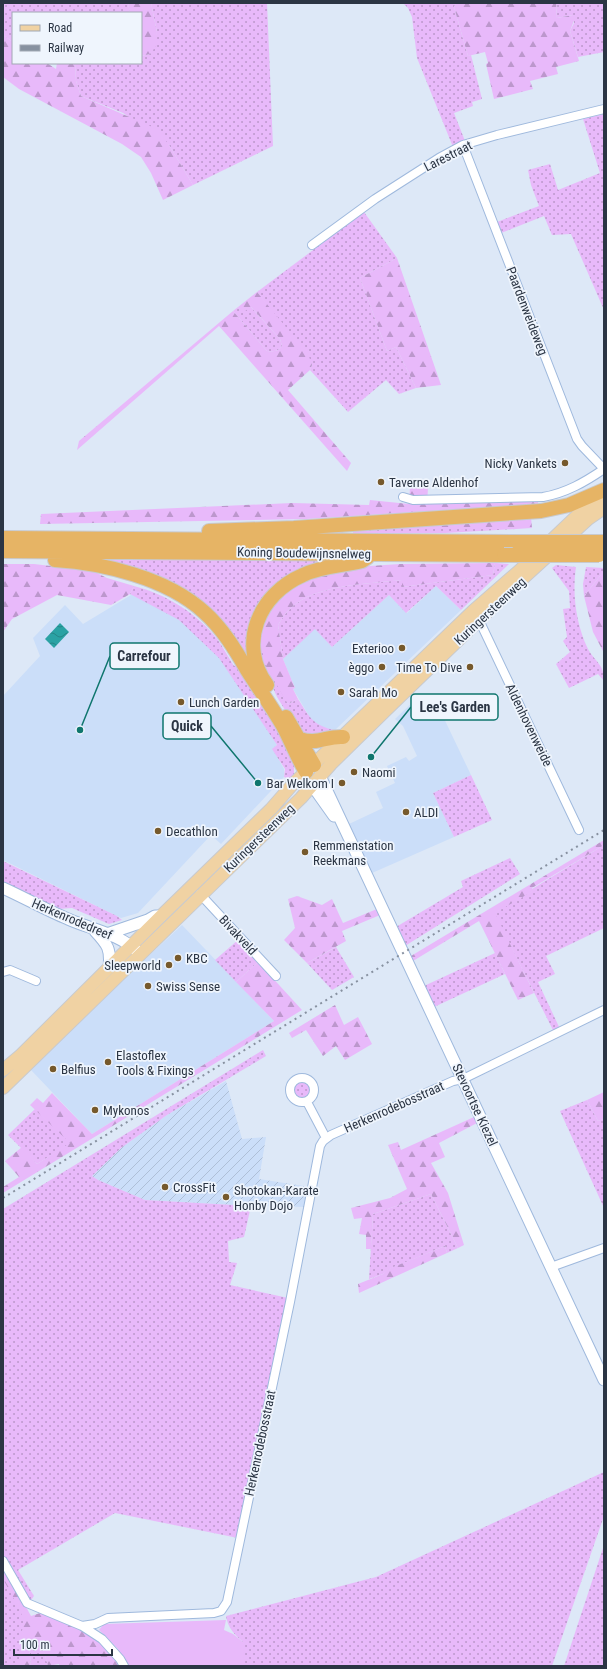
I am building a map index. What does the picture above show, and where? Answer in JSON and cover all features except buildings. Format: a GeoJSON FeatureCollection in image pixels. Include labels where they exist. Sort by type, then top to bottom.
{"type":"FeatureCollection","features":[{"type":"Feature","properties":{"kind":"highway"},"geometry":{"type":"LineString","coordinates":[[132,539],[143,533],[294,528],[534,512],[569,505],[604,490]]}},
{"type":"Feature","properties":{"kind":"highway","name":"Koning Boudewijnsnelweg"},"geometry":{"type":"LineString","coordinates":[[3,538],[516,542],[602,551]]}},
{"type":"Feature","properties":{"kind":"highway"},"geometry":{"type":"LineString","coordinates":[[3,551],[19,557],[73,561],[118,571],[165,587],[203,611],[218,626],[234,647],[282,726],[313,771]]}},
{"type":"Feature","properties":{"kind":"highway","name":"Koning Boudewijnsnelweg"},"geometry":{"type":"LineString","coordinates":[[3,551],[504,555],[602,551]]}},
{"type":"Feature","properties":{"kind":"highway"},"geometry":{"type":"LineString","coordinates":[[313,771],[300,739],[262,678],[257,665],[253,636],[265,604],[290,581],[317,569],[362,561],[372,554]]}},
{"type":"Feature","properties":{"kind":"highway"},"geometry":{"type":"LineString","coordinates":[[300,739],[309,742],[317,742],[333,736],[343,737]]}},
{"type":"Feature","properties":{"kind":"main road","name":"Kuringersteenweg"},"geometry":{"type":"LineString","coordinates":[[313,771],[343,737],[473,611],[519,571],[581,512],[604,495]]}},
{"type":"Feature","properties":{"kind":"main road","name":"Kuringersteenweg"},"geometry":{"type":"LineString","coordinates":[[3,1088],[136,949],[161,916],[271,809],[292,785],[313,771],[384,712],[479,620],[588,519],[604,508]]}},
{"type":"Feature","properties":{"kind":"main road","name":"Stevoortse Kiezel"},"geometry":{"type":"LineString","coordinates":[[313,771],[312,785],[345,830]]}},
{"type":"Feature","properties":{"kind":"main road","name":"Stevoortse Kiezel"},"geometry":{"type":"LineString","coordinates":[[313,771],[345,830],[604,1380]]}},
{"type":"Feature","properties":{"kind":"main road","name":"Kuringersteenweg"},"geometry":{"type":"LineString","coordinates":[[3,1070],[20,1056],[109,968],[136,949],[200,894],[312,785]]}},
{"type":"Feature","properties":{"kind":"main road","name":"Herkenrodedreef"},"geometry":{"type":"LineString","coordinates":[[3,888],[68,920],[107,934],[136,949]]}},
{"type":"Feature","properties":{"kind":"main road"},"geometry":{"type":"LineString","coordinates":[[107,934],[155,916],[161,916]]}},
{"type":"Feature","properties":{"kind":"main road"},"geometry":{"type":"LineString","coordinates":[[93,929],[107,944],[110,954],[109,968]]}},
{"type":"Feature","properties":{"kind":"street","name":"Larestraat"},"geometry":{"type":"LineString","coordinates":[[312,245],[375,199],[439,158],[463,145],[496,135],[604,109]]}},
{"type":"Feature","properties":{"kind":"street","name":"Paardenweideweg"},"geometry":{"type":"LineString","coordinates":[[463,145],[577,439],[604,469]]}},
{"type":"Feature","properties":{"kind":"street"},"geometry":{"type":"LineString","coordinates":[[403,497],[413,500],[543,497],[561,493],[588,480],[604,469]]}},
{"type":"Feature","properties":{"kind":"street","name":"Aldenhovenweide"},"geometry":{"type":"LineString","coordinates":[[479,620],[579,830]]}},
{"type":"Feature","properties":{"kind":"street","name":"Bivakveld"},"geometry":{"type":"LineString","coordinates":[[200,894],[276,976]]}},
{"type":"Feature","properties":{"kind":"street"},"geometry":{"type":"LineString","coordinates":[[3,972],[10,970],[36,981]]}},
{"type":"Feature","properties":{"kind":"street","name":"Herkenrodebosstraat"},"geometry":{"type":"LineString","coordinates":[[82,1626],[108,1618],[214,1613],[221,1611],[226,1602],[288,1310],[320,1146],[326,1138],[453,1081],[463,1079],[604,1010]]}},
{"type":"Feature","properties":{"kind":"street"},"geometry":{"type":"LineString","coordinates":[[307,1102],[326,1138]]}},
{"type":"Feature","properties":{"kind":"street"},"geometry":{"type":"LineString","coordinates":[[551,1267],[604,1248]]}},
{"type":"Feature","properties":{"kind":"street"},"geometry":{"type":"LineString","coordinates":[[3,1561],[27,1603],[82,1626],[102,1639],[120,1659],[124,1666]]}},
{"type":"Feature","properties":{"kind":"shaded area"},"geometry":{"type":"Polygon","coordinates":[[[436,586],[461,610],[335,730],[323,728],[312,721],[293,689],[295,688],[283,659],[315,628],[332,647],[389,595],[407,613],[436,586]]]}},
{"type":"Feature","properties":{"kind":"shaded area"},"geometry":{"type":"Polygon","coordinates":[[[136,592],[181,617],[222,656],[277,745],[273,749],[284,769],[284,777],[221,844],[211,835],[138,913],[121,918],[3,860],[3,696],[40,656],[33,638],[65,605],[83,624],[136,592]]]}},
{"type":"Feature","properties":{"kind":"shaded area"},"geometry":{"type":"Polygon","coordinates":[[[417,698],[431,713],[439,708],[471,775],[433,793],[454,837],[372,873],[349,824],[383,808],[376,792],[395,783],[387,766],[406,757],[409,761],[417,756],[403,726],[395,719],[417,698]]]}},
{"type":"Feature","properties":{"kind":"shaded area"},"geometry":{"type":"Polygon","coordinates":[[[182,925],[274,1021],[92,1134],[31,1070],[113,989],[182,925]]]}},
{"type":"Feature","properties":{"kind":"shaded area"},"geometry":{"type":"Polygon","coordinates":[[[226,1081],[242,1139],[266,1137],[259,1179],[310,1187],[306,1207],[251,1206],[145,1200],[92,1176],[121,1148],[167,1115],[226,1081]]]}},
{"type":"Feature","properties":{"kind":"green space"},"geometry":{"type":"Polygon","coordinates":[[[3,3],[128,3],[130,12],[12,12],[12,41],[3,35],[3,3]]]}},
{"type":"Feature","properties":{"kind":"green space"},"geometry":{"type":"Polygon","coordinates":[[[128,3],[151,3],[157,32],[156,46],[150,54],[142,56],[142,12],[130,12],[128,3]]]}},
{"type":"Feature","properties":{"kind":"green space"},"geometry":{"type":"Polygon","coordinates":[[[151,3],[267,3],[273,146],[193,185],[169,145],[123,113],[81,96],[76,81],[75,64],[142,64],[142,56],[150,54],[157,32],[151,3]]]}},
{"type":"Feature","properties":{"kind":"green space"},"geometry":{"type":"Polygon","coordinates":[[[403,3],[456,3],[454,7],[468,56],[471,55],[482,99],[472,102],[473,106],[454,113],[465,141],[453,147],[417,58],[412,17],[408,8],[403,3]]]}},
{"type":"Feature","properties":{"kind":"green space"},"geometry":{"type":"Polygon","coordinates":[[[456,3],[556,3],[557,18],[573,15],[575,18],[570,31],[579,61],[556,67],[558,74],[530,81],[533,89],[494,99],[486,64],[488,63],[485,52],[468,56],[454,7],[456,3]]]}},
{"type":"Feature","properties":{"kind":"green space"},"geometry":{"type":"Polygon","coordinates":[[[556,3],[604,3],[604,52],[578,57],[570,31],[574,23],[573,15],[557,18],[556,3]]]}},
{"type":"Feature","properties":{"kind":"green space"},"geometry":{"type":"Polygon","coordinates":[[[3,35],[12,41],[12,64],[48,64],[56,69],[57,64],[75,64],[76,81],[81,96],[157,129],[169,145],[193,185],[163,200],[151,173],[141,157],[122,144],[19,89],[3,77],[3,35]]]}},
{"type":"Feature","properties":{"kind":"green space"},"geometry":{"type":"Polygon","coordinates":[[[604,114],[604,310],[571,234],[552,235],[544,216],[501,233],[497,222],[539,206],[531,185],[528,170],[550,164],[558,190],[600,173],[583,119],[604,114]]]}},
{"type":"Feature","properties":{"kind":"green space"},"geometry":{"type":"Polygon","coordinates":[[[364,212],[397,258],[360,278],[387,351],[396,347],[416,388],[399,394],[386,380],[348,412],[310,370],[312,365],[257,292],[364,212]]]}},
{"type":"Feature","properties":{"kind":"green space"},"geometry":{"type":"Polygon","coordinates":[[[397,258],[441,385],[416,388],[396,347],[387,351],[360,278],[397,258]]]}},
{"type":"Feature","properties":{"kind":"green space"},"geometry":{"type":"Polygon","coordinates":[[[257,292],[308,354],[312,365],[310,370],[288,390],[351,463],[347,471],[219,326],[77,450],[79,441],[233,311],[267,351],[278,350],[282,346],[280,339],[251,307],[242,313],[238,307],[257,292]]]}},
{"type":"Feature","properties":{"kind":"green space"},"geometry":{"type":"Polygon","coordinates":[[[250,306],[280,339],[282,346],[278,350],[267,351],[233,311],[238,307],[243,312],[250,306]]]}},
{"type":"Feature","properties":{"kind":"green space"},"geometry":{"type":"Polygon","coordinates":[[[410,487],[428,488],[427,504],[433,504],[433,497],[538,494],[538,504],[306,519],[40,524],[41,514],[292,503],[369,505],[370,500],[409,504],[410,487]]]}},
{"type":"Feature","properties":{"kind":"green space"},"geometry":{"type":"Polygon","coordinates":[[[531,517],[532,528],[421,528],[421,524],[531,517]]]}},
{"type":"Feature","properties":{"kind":"green space"},"geometry":{"type":"Polygon","coordinates":[[[421,524],[532,528],[445,533],[353,533],[353,527],[421,524]]]}},
{"type":"Feature","properties":{"kind":"green space"},"geometry":{"type":"Polygon","coordinates":[[[339,559],[307,569],[252,657],[246,657],[207,608],[92,560],[339,559]]]}},
{"type":"Feature","properties":{"kind":"green space"},"geometry":{"type":"Polygon","coordinates":[[[495,563],[509,564],[461,610],[436,586],[406,613],[389,595],[332,647],[315,629],[283,659],[278,625],[291,608],[314,594],[344,586],[359,584],[402,580],[402,587],[493,575],[495,563]]]}},
{"type":"Feature","properties":{"kind":"green space"},"geometry":{"type":"Polygon","coordinates":[[[495,563],[493,575],[402,587],[402,580],[359,584],[344,586],[314,594],[291,608],[278,625],[283,659],[298,699],[288,704],[267,668],[258,637],[268,609],[299,581],[355,567],[400,564],[495,563]]]}},
{"type":"Feature","properties":{"kind":"green space"},"geometry":{"type":"Polygon","coordinates":[[[3,564],[34,564],[93,571],[107,578],[134,586],[130,594],[111,605],[57,595],[12,619],[3,632],[3,564]]]}},
{"type":"Feature","properties":{"kind":"green space"},"geometry":{"type":"Polygon","coordinates":[[[556,565],[576,567],[574,588],[580,629],[588,649],[603,671],[604,681],[598,674],[569,688],[556,664],[570,652],[563,641],[567,637],[563,609],[570,608],[569,591],[552,568],[556,565]]]}},
{"type":"Feature","properties":{"kind":"green space"},"geometry":{"type":"Polygon","coordinates":[[[586,567],[604,568],[604,571],[584,596],[583,584],[586,567]]]}},
{"type":"Feature","properties":{"kind":"green space"},"geometry":{"type":"Polygon","coordinates":[[[604,571],[604,653],[593,632],[584,596],[604,571]]]}},
{"type":"Feature","properties":{"kind":"green space"},"geometry":{"type":"Polygon","coordinates":[[[134,586],[158,594],[191,614],[218,640],[234,666],[238,664],[280,732],[294,762],[294,774],[289,779],[284,777],[285,769],[272,749],[277,745],[219,658],[179,620],[130,594],[134,586]]]}},
{"type":"Feature","properties":{"kind":"green space"},"geometry":{"type":"Polygon","coordinates":[[[258,637],[288,704],[298,699],[312,719],[321,726],[335,730],[331,734],[311,740],[293,723],[277,697],[262,663],[258,637]]]}},
{"type":"Feature","properties":{"kind":"green space"},"geometry":{"type":"Polygon","coordinates":[[[471,775],[492,820],[454,837],[433,793],[471,775]]]}},
{"type":"Feature","properties":{"kind":"green space"},"geometry":{"type":"Polygon","coordinates":[[[604,840],[604,845],[532,888],[533,891],[495,913],[534,993],[518,1000],[479,921],[413,961],[411,956],[604,840]]]}},
{"type":"Feature","properties":{"kind":"green space"},"geometry":{"type":"Polygon","coordinates":[[[604,845],[604,928],[546,956],[555,974],[538,982],[560,1029],[554,1032],[494,913],[532,891],[532,889],[604,845]]]}},
{"type":"Feature","properties":{"kind":"green space"},"geometry":{"type":"Polygon","coordinates":[[[510,858],[520,874],[405,946],[396,927],[463,887],[461,881],[510,858]]]}},
{"type":"Feature","properties":{"kind":"green space"},"geometry":{"type":"Polygon","coordinates":[[[3,861],[117,916],[122,920],[109,924],[72,908],[57,909],[3,882],[3,861]]]}},
{"type":"Feature","properties":{"kind":"green space"},"geometry":{"type":"Polygon","coordinates":[[[297,896],[322,905],[332,899],[343,923],[377,909],[380,915],[342,931],[346,941],[307,963],[284,940],[295,928],[288,899],[297,896]]]}},
{"type":"Feature","properties":{"kind":"green space"},"geometry":{"type":"Polygon","coordinates":[[[238,940],[258,962],[236,982],[215,960],[238,940]]]}},
{"type":"Feature","properties":{"kind":"green space"},"geometry":{"type":"Polygon","coordinates":[[[336,947],[354,977],[332,990],[307,963],[336,947]]]}},
{"type":"Feature","properties":{"kind":"green space"},"geometry":{"type":"Polygon","coordinates":[[[495,953],[505,974],[434,1007],[424,986],[495,953]]]}},
{"type":"Feature","properties":{"kind":"green space"},"geometry":{"type":"Polygon","coordinates":[[[258,962],[302,1010],[3,1193],[3,1187],[19,1177],[5,1161],[22,1147],[37,1164],[70,1143],[30,1105],[37,1098],[43,1103],[52,1093],[92,1134],[274,1021],[236,982],[258,962]]]}},
{"type":"Feature","properties":{"kind":"green space"},"geometry":{"type":"Polygon","coordinates":[[[335,1005],[344,1025],[358,1017],[372,1044],[345,1060],[336,1046],[323,1056],[306,1030],[292,1038],[289,1033],[335,1005]]]}},
{"type":"Feature","properties":{"kind":"green space"},"geometry":{"type":"Polygon","coordinates":[[[263,1050],[266,1056],[167,1115],[121,1148],[92,1176],[145,1200],[251,1206],[244,1237],[228,1241],[229,1262],[237,1263],[230,1285],[288,1298],[238,1538],[115,1513],[18,1570],[34,1596],[25,1608],[26,1666],[3,1666],[3,1209],[263,1050]]]}},
{"type":"Feature","properties":{"kind":"green space"},"geometry":{"type":"Polygon","coordinates":[[[302,1080],[309,1083],[312,1090],[309,1097],[302,1100],[295,1097],[292,1090],[295,1083],[302,1080]]]}},
{"type":"Feature","properties":{"kind":"green space"},"geometry":{"type":"Polygon","coordinates":[[[604,1092],[604,1119],[598,1121],[587,1100],[604,1092]]]}},
{"type":"Feature","properties":{"kind":"green space"},"geometry":{"type":"Polygon","coordinates":[[[587,1100],[598,1121],[604,1119],[604,1208],[560,1111],[587,1100]]]}},
{"type":"Feature","properties":{"kind":"green space"},"geometry":{"type":"Polygon","coordinates":[[[35,1109],[71,1143],[37,1164],[8,1135],[35,1109]]]}},
{"type":"Feature","properties":{"kind":"green space"},"geometry":{"type":"Polygon","coordinates":[[[474,1117],[477,1123],[439,1143],[445,1157],[431,1163],[448,1193],[464,1245],[458,1248],[431,1194],[373,1214],[371,1249],[366,1249],[366,1235],[359,1234],[362,1218],[354,1219],[351,1208],[390,1198],[407,1189],[388,1145],[398,1142],[401,1150],[474,1117]]]}},
{"type":"Feature","properties":{"kind":"green space"},"geometry":{"type":"Polygon","coordinates":[[[431,1194],[458,1248],[447,1253],[445,1246],[369,1279],[373,1214],[431,1194]]]}},
{"type":"Feature","properties":{"kind":"green space"},"geometry":{"type":"Polygon","coordinates":[[[445,1246],[447,1253],[359,1293],[358,1284],[383,1274],[386,1270],[445,1246]]]}},
{"type":"Feature","properties":{"kind":"green space"},"geometry":{"type":"Polygon","coordinates":[[[604,1472],[604,1516],[552,1666],[243,1666],[243,1642],[228,1624],[226,1616],[376,1577],[604,1472]]]}},
{"type":"Feature","properties":{"kind":"green space"},"geometry":{"type":"Polygon","coordinates":[[[604,1545],[604,1666],[564,1666],[604,1545]]]}},
{"type":"Feature","properties":{"kind":"green space"},"geometry":{"type":"Polygon","coordinates":[[[3,1565],[31,1616],[40,1613],[96,1636],[114,1655],[120,1666],[59,1666],[59,1664],[48,1666],[41,1642],[29,1645],[31,1666],[20,1666],[19,1640],[23,1627],[23,1618],[3,1579],[3,1565]]]}},
{"type":"Feature","properties":{"kind":"green space"},"geometry":{"type":"Polygon","coordinates":[[[226,1620],[224,1630],[233,1634],[243,1642],[244,1666],[127,1666],[118,1649],[99,1630],[104,1624],[226,1620]]]}},
{"type":"Feature","properties":{"kind":"green space"},"geometry":{"type":"Polygon","coordinates":[[[41,1641],[48,1666],[31,1666],[29,1645],[41,1641]]]}},
{"type":"Feature","properties":{"kind":"water"},"geometry":{"type":"Polygon","coordinates":[[[60,623],[69,632],[54,648],[45,639],[60,623]]]}},
{"type":"Feature","properties":{"kind":"railway"},"geometry":{"type":"LineString","coordinates":[[3,1198],[604,830]]}},
{"type":"Feature","properties":{"kind":"place","name":"Nicky Vankets"},"geometry":{"type":"Point","coordinates":[565,463]}},
{"type":"Feature","properties":{"kind":"place","name":"Taverne Aldenhof"},"geometry":{"type":"Point","coordinates":[381,482]}},
{"type":"Feature","properties":{"kind":"place","name":"Exterioo"},"geometry":{"type":"Point","coordinates":[402,648]}},
{"type":"Feature","properties":{"kind":"place","name":"èggo"},"geometry":{"type":"Point","coordinates":[382,667]}},
{"type":"Feature","properties":{"kind":"place","name":"Time To Dive"},"geometry":{"type":"Point","coordinates":[470,667]}},
{"type":"Feature","properties":{"kind":"place","name":"Sarah Mo"},"geometry":{"type":"Point","coordinates":[341,692]}},
{"type":"Feature","properties":{"kind":"place","name":"Lunch Garden"},"geometry":{"type":"Point","coordinates":[181,702]}},
{"type":"Feature","properties":{"kind":"place","name":"Carrefour"},"geometry":{"type":"Point","coordinates":[80,730]}},
{"type":"Feature","properties":{"kind":"place","name":"Lee's Garden"},"geometry":{"type":"Point","coordinates":[371,757]}},
{"type":"Feature","properties":{"kind":"place","name":"Naomi"},"geometry":{"type":"Point","coordinates":[354,772]}},
{"type":"Feature","properties":{"kind":"place","name":"Quick"},"geometry":{"type":"Point","coordinates":[258,783]}},
{"type":"Feature","properties":{"kind":"place","name":"Bar Welkom I"},"geometry":{"type":"Point","coordinates":[342,783]}},
{"type":"Feature","properties":{"kind":"place","name":"ALDI"},"geometry":{"type":"Point","coordinates":[406,812]}},
{"type":"Feature","properties":{"kind":"place","name":"Decathlon"},"geometry":{"type":"Point","coordinates":[158,831]}},
{"type":"Feature","properties":{"kind":"place","name":"Remmenstation Reekmans"},"geometry":{"type":"Point","coordinates":[305,852]}},
{"type":"Feature","properties":{"kind":"place","name":"KBC"},"geometry":{"type":"Point","coordinates":[178,958]}},
{"type":"Feature","properties":{"kind":"place","name":"Sleepworld"},"geometry":{"type":"Point","coordinates":[169,965]}},
{"type":"Feature","properties":{"kind":"place","name":"Swiss Sense"},"geometry":{"type":"Point","coordinates":[148,986]}},
{"type":"Feature","properties":{"kind":"place","name":"Elastoflex Tools & Fixings"},"geometry":{"type":"Point","coordinates":[108,1062]}},
{"type":"Feature","properties":{"kind":"place","name":"Belfius"},"geometry":{"type":"Point","coordinates":[53,1069]}},
{"type":"Feature","properties":{"kind":"place","name":"Mykonos"},"geometry":{"type":"Point","coordinates":[95,1110]}},
{"type":"Feature","properties":{"kind":"place","name":"CrossFit"},"geometry":{"type":"Point","coordinates":[165,1187]}},
{"type":"Feature","properties":{"kind":"place","name":"Shotokan-Karate Honby Dojo"},"geometry":{"type":"Point","coordinates":[226,1197]}}]}
